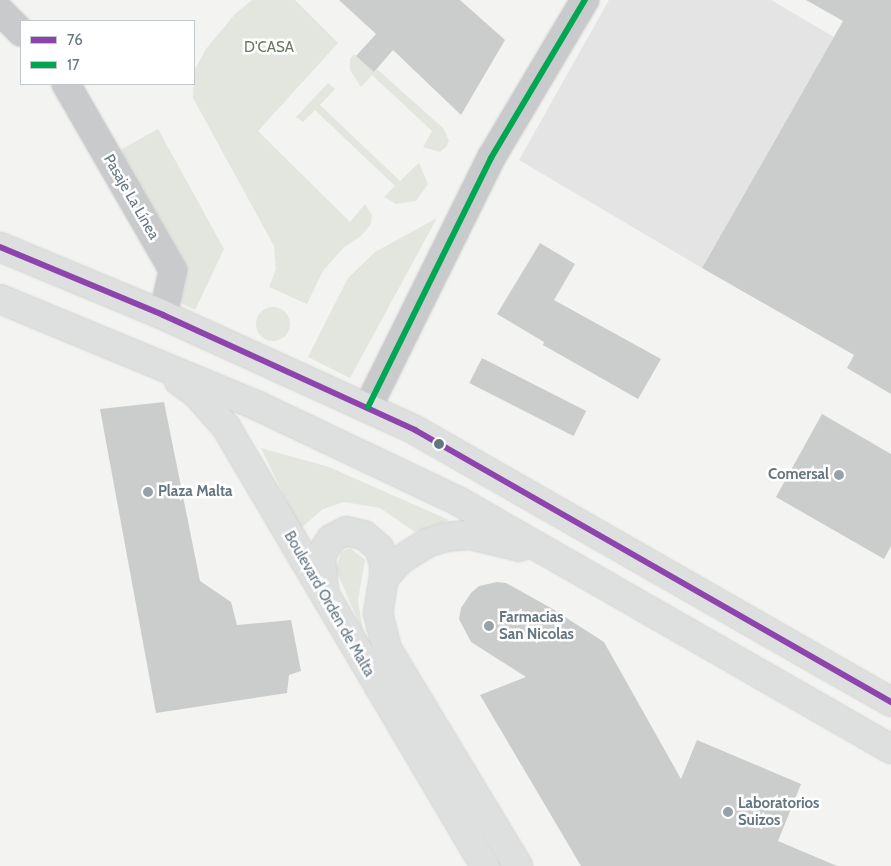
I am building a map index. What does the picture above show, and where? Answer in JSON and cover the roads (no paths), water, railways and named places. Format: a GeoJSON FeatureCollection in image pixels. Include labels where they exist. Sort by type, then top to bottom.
{"type":"FeatureCollection","features":[{"type":"Feature","properties":{"kind":"highway"},"geometry":{"type":"LineString","coordinates":[[0,247],[163,315],[368,407],[607,538],[891,702]]}},
{"type":"Feature","properties":{"kind":"highway"},"geometry":{"type":"LineString","coordinates":[[0,298],[152,360],[458,502],[891,749]]}},
{"type":"Feature","properties":{"kind":"highway","name":"Boulevard Orden de Malta"},"geometry":{"type":"LineString","coordinates":[[152,360],[197,394],[226,427],[328,604],[485,866]]}},
{"type":"Feature","properties":{"kind":"highway","name":"Boulevard Orden de Malta"},"geometry":{"type":"LineString","coordinates":[[328,604],[321,571],[321,555],[331,539],[340,533],[358,532],[379,548],[384,563],[384,578],[378,614],[383,641],[518,866]]}},
{"type":"Feature","properties":{"kind":"highway"},"geometry":{"type":"LineString","coordinates":[[384,578],[400,560],[427,543],[461,535],[496,539],[526,549],[594,578]]}},
{"type":"Feature","properties":{"kind":"street"},"geometry":{"type":"LineString","coordinates":[[368,407],[491,158],[585,0]]}},
{"type":"Feature","properties":{"kind":"street"},"geometry":{"type":"LineString","coordinates":[[0,11],[20,31]]}},
{"type":"Feature","properties":{"kind":"street","name":"Pasaje La Línea"},"geometry":{"type":"LineString","coordinates":[[67,85],[173,270],[163,315]]}},
{"type":"Feature","properties":{"kind":"place","name":"Comersal"},"geometry":{"type":"Point","coordinates":[839,475]}},
{"type":"Feature","properties":{"kind":"place","name":"Plaza Malta"},"geometry":{"type":"Point","coordinates":[148,492]}},
{"type":"Feature","properties":{"kind":"place","name":"Farmacias San Nicolas"},"geometry":{"type":"Point","coordinates":[489,626]}},
{"type":"Feature","properties":{"kind":"place","name":"Laboratorios Suizos"},"geometry":{"type":"Point","coordinates":[728,812]}},
{"type":"Feature","properties":{"kind":"park label","name":"D'CASA"},"geometry":{"type":"Point","coordinates":[269,48]}}]}
